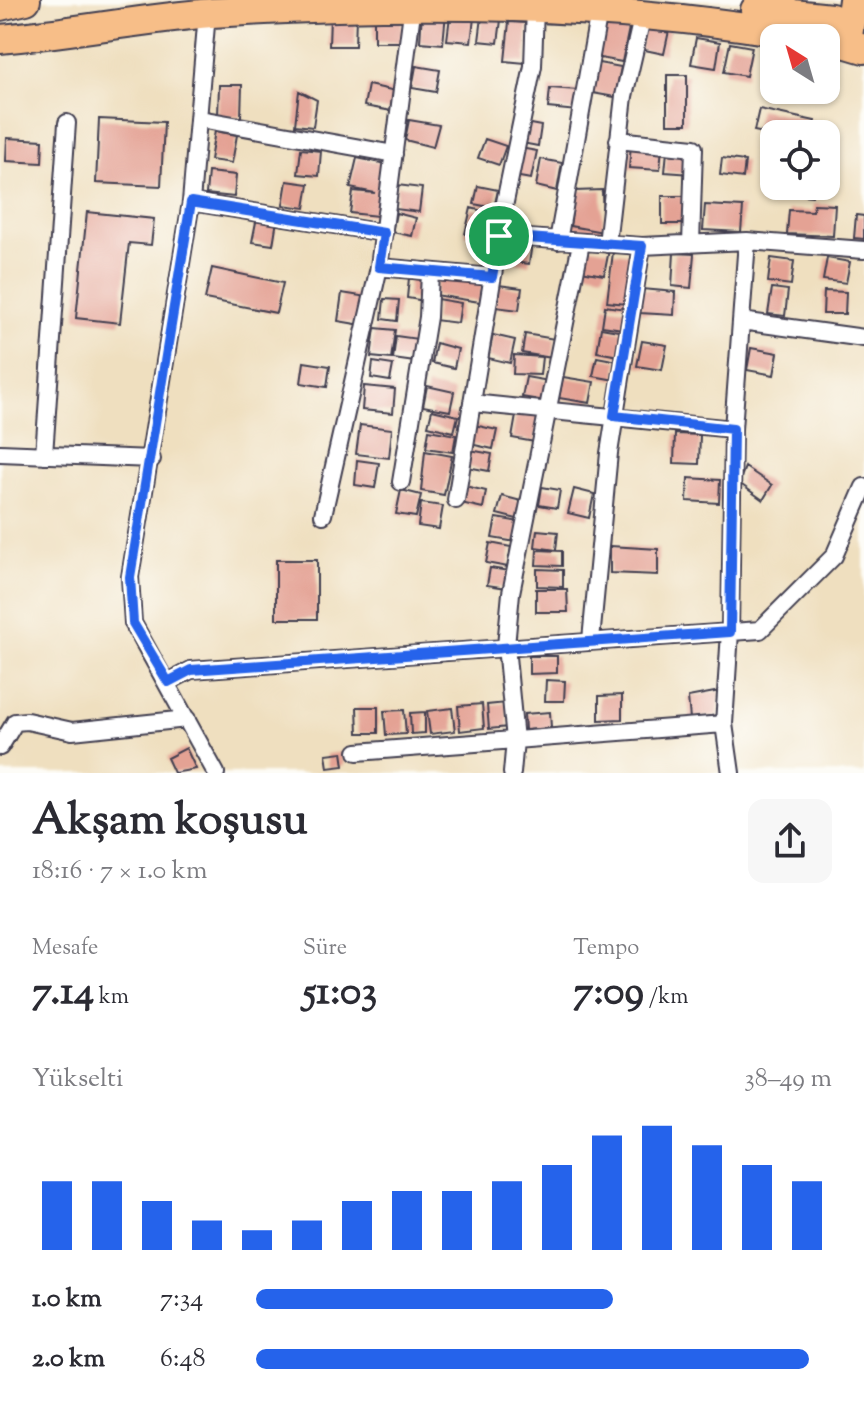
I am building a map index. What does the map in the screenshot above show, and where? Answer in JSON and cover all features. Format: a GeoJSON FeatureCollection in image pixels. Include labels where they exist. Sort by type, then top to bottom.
{"type":"FeatureCollection","features":[{"type":"Feature","properties":{"kind":"highway"},"geometry":{"type":"LineString","coordinates":[[0,6],[26,0]]}},
{"type":"Feature","properties":{"kind":"highway"},"geometry":{"type":"LineString","coordinates":[[0,37],[55,22],[205,7],[413,4],[599,11],[655,7],[841,42],[853,0]]}},
{"type":"Feature","properties":{"kind":"street"},"geometry":{"type":"LineString","coordinates":[[323,515],[379,267],[413,4]]}},
{"type":"Feature","properties":{"kind":"street"},"geometry":{"type":"LineString","coordinates":[[205,7],[200,119],[191,202],[152,459],[130,577],[133,623],[216,773]]}},
{"type":"Feature","properties":{"kind":"street"},"geometry":{"type":"LineString","coordinates":[[456,500],[499,236],[533,66],[535,7]]}},
{"type":"Feature","properties":{"kind":"street"},"geometry":{"type":"LineString","coordinates":[[607,244],[624,96],[655,7]]}},
{"type":"Feature","properties":{"kind":"street"},"geometry":{"type":"LineString","coordinates":[[558,241],[599,11]]}},
{"type":"Feature","properties":{"kind":"street"},"geometry":{"type":"LineString","coordinates":[[200,119],[394,154]]}},
{"type":"Feature","properties":{"kind":"street"},"geometry":{"type":"LineString","coordinates":[[44,455],[67,123]]}},
{"type":"Feature","properties":{"kind":"street"},"geometry":{"type":"LineString","coordinates":[[618,140],[694,148],[691,244]]}},
{"type":"Feature","properties":{"kind":"street"},"geometry":{"type":"LineString","coordinates":[[191,202],[384,233]]}},
{"type":"Feature","properties":{"kind":"street"},"geometry":{"type":"LineString","coordinates":[[499,236],[642,246],[747,241],[864,250]]}},
{"type":"Feature","properties":{"kind":"street"},"geometry":{"type":"LineString","coordinates":[[731,773],[724,724],[730,632],[733,429],[747,241]]}},
{"type":"Feature","properties":{"kind":"street"},"geometry":{"type":"LineString","coordinates":[[512,773],[515,740],[506,646],[511,593],[581,243]]}},
{"type":"Feature","properties":{"kind":"street"},"geometry":{"type":"LineString","coordinates":[[591,640],[614,416],[642,246]]}},
{"type":"Feature","properties":{"kind":"street"},"geometry":{"type":"LineString","coordinates":[[379,267],[492,277]]}},
{"type":"Feature","properties":{"kind":"street"},"geometry":{"type":"LineString","coordinates":[[401,482],[428,317],[430,272]]}},
{"type":"Feature","properties":{"kind":"street"},"geometry":{"type":"LineString","coordinates":[[741,321],[864,338]]}},
{"type":"Feature","properties":{"kind":"street"},"geometry":{"type":"LineString","coordinates":[[472,403],[733,429]]}},
{"type":"Feature","properties":{"kind":"street"},"geometry":{"type":"LineString","coordinates":[[0,453],[152,459]]}},
{"type":"Feature","properties":{"kind":"street"},"geometry":{"type":"LineString","coordinates":[[168,682],[191,670],[760,630],[834,556],[859,512],[864,487]]}},
{"type":"Feature","properties":{"kind":"street"},"geometry":{"type":"LineString","coordinates":[[0,747],[15,722],[72,731],[187,719]]}},
{"type":"Feature","properties":{"kind":"street"},"geometry":{"type":"LineString","coordinates":[[357,752],[724,724]]}},
{"type":"Feature","properties":{"kind":"building"},"geometry":{"type":"Polygon","coordinates":[[[422,12],[446,13],[443,44],[420,42],[422,12]]]}},
{"type":"Feature","properties":{"kind":"building"},"geometry":{"type":"Polygon","coordinates":[[[450,16],[474,18],[471,42],[447,40],[450,16]]]}},
{"type":"Feature","properties":{"kind":"building"},"geometry":{"type":"Polygon","coordinates":[[[330,17],[356,17],[355,46],[329,46],[330,17]]]}},
{"type":"Feature","properties":{"kind":"building"},"geometry":{"type":"Polygon","coordinates":[[[482,17],[501,20],[498,43],[479,41],[482,17]]]}},
{"type":"Feature","properties":{"kind":"building"},"geometry":{"type":"Polygon","coordinates":[[[603,18],[630,23],[622,62],[595,57],[603,18]]]}},
{"type":"Feature","properties":{"kind":"building"},"geometry":{"type":"Polygon","coordinates":[[[374,19],[402,19],[402,42],[374,42],[374,19]]]}},
{"type":"Feature","properties":{"kind":"building"},"geometry":{"type":"Polygon","coordinates":[[[509,22],[528,23],[525,63],[505,61],[509,22]]]}},
{"type":"Feature","properties":{"kind":"building"},"geometry":{"type":"Polygon","coordinates":[[[646,22],[670,26],[664,54],[640,49],[646,22]]]}},
{"type":"Feature","properties":{"kind":"building"},"geometry":{"type":"Polygon","coordinates":[[[696,38],[720,42],[716,68],[691,64],[696,38]]]}},
{"type":"Feature","properties":{"kind":"building"},"geometry":{"type":"Polygon","coordinates":[[[730,43],[752,47],[746,76],[724,72],[730,43]]]}},
{"type":"Feature","properties":{"kind":"building"},"geometry":{"type":"Polygon","coordinates":[[[593,62],[621,67],[615,97],[587,92],[593,62]]]}},
{"type":"Feature","properties":{"kind":"building"},"geometry":{"type":"Polygon","coordinates":[[[416,66],[440,70],[436,92],[412,88],[416,66]]]}},
{"type":"Feature","properties":{"kind":"building"},"geometry":{"type":"Polygon","coordinates":[[[667,75],[687,75],[687,124],[667,124],[667,75]]]}},
{"type":"Feature","properties":{"kind":"building"},"geometry":{"type":"Polygon","coordinates":[[[219,85],[242,85],[241,117],[218,116],[219,85]]]}},
{"type":"Feature","properties":{"kind":"building"},"geometry":{"type":"Polygon","coordinates":[[[368,85],[396,91],[392,111],[364,106],[368,85]]]}},
{"type":"Feature","properties":{"kind":"building"},"geometry":{"type":"Polygon","coordinates":[[[550,88],[578,90],[577,111],[548,108],[550,88]]]}},
{"type":"Feature","properties":{"kind":"building"},"geometry":{"type":"Polygon","coordinates":[[[299,91],[317,100],[313,127],[295,125],[299,91]]]}},
{"type":"Feature","properties":{"kind":"building"},"geometry":{"type":"Polygon","coordinates":[[[759,109],[810,120],[760,120],[760,132],[754,131],[759,109]]]}},
{"type":"Feature","properties":{"kind":"building"},"geometry":{"type":"Polygon","coordinates":[[[99,119],[164,122],[161,186],[96,183],[99,119]]]}},
{"type":"Feature","properties":{"kind":"building"},"geometry":{"type":"Polygon","coordinates":[[[409,120],[439,125],[433,147],[405,140],[409,120]]]}},
{"type":"Feature","properties":{"kind":"building"},"geometry":{"type":"Polygon","coordinates":[[[525,123],[541,126],[538,146],[522,143],[525,123]]]}},
{"type":"Feature","properties":{"kind":"building"},"geometry":{"type":"Polygon","coordinates":[[[215,131],[237,135],[232,163],[210,160],[215,131]]]}},
{"type":"Feature","properties":{"kind":"building"},"geometry":{"type":"Polygon","coordinates":[[[7,138],[43,140],[42,163],[6,161],[7,138]]]}},
{"type":"Feature","properties":{"kind":"building"},"geometry":{"type":"Polygon","coordinates":[[[485,139],[506,146],[499,165],[478,158],[485,139]]]}},
{"type":"Feature","properties":{"kind":"building"},"geometry":{"type":"Polygon","coordinates":[[[631,144],[662,146],[660,170],[629,168],[631,144]]]}},
{"type":"Feature","properties":{"kind":"building"},"geometry":{"type":"Polygon","coordinates":[[[520,148],[537,151],[531,179],[514,176],[520,148]]]}},
{"type":"Feature","properties":{"kind":"building"},"geometry":{"type":"Polygon","coordinates":[[[301,149],[321,151],[319,176],[298,174],[301,149]]]}},
{"type":"Feature","properties":{"kind":"building"},"geometry":{"type":"Polygon","coordinates":[[[667,151],[693,153],[692,174],[665,172],[667,151]]]}},
{"type":"Feature","properties":{"kind":"building"},"geometry":{"type":"Polygon","coordinates":[[[357,158],[386,164],[377,216],[350,213],[353,191],[375,193],[350,188],[357,158]]]}},
{"type":"Feature","properties":{"kind":"building"},"geometry":{"type":"Polygon","coordinates":[[[722,158],[745,161],[743,178],[720,175],[722,158]]]}},
{"type":"Feature","properties":{"kind":"building"},"geometry":{"type":"Polygon","coordinates":[[[541,159],[562,163],[557,191],[536,186],[541,159]]]}},
{"type":"Feature","properties":{"kind":"building"},"geometry":{"type":"Polygon","coordinates":[[[208,172],[236,175],[234,197],[206,194],[208,172]]]}},
{"type":"Feature","properties":{"kind":"building"},"geometry":{"type":"Polygon","coordinates":[[[287,181],[309,184],[305,208],[283,205],[287,181]]]}},
{"type":"Feature","properties":{"kind":"building"},"geometry":{"type":"Polygon","coordinates":[[[397,185],[422,188],[419,212],[395,209],[397,185]]]}},
{"type":"Feature","properties":{"kind":"building"},"geometry":{"type":"Polygon","coordinates":[[[478,186],[498,190],[494,208],[474,204],[478,186]]]}},
{"type":"Feature","properties":{"kind":"building"},"geometry":{"type":"Polygon","coordinates":[[[602,190],[603,232],[570,226],[575,191],[602,190]]]}},
{"type":"Feature","properties":{"kind":"building"},"geometry":{"type":"Polygon","coordinates":[[[662,196],[684,196],[684,224],[662,224],[662,196]]]}},
{"type":"Feature","properties":{"kind":"building"},"geometry":{"type":"Polygon","coordinates":[[[814,204],[835,205],[833,236],[787,234],[789,210],[813,211],[814,204]]]}},
{"type":"Feature","properties":{"kind":"building"},"geometry":{"type":"Polygon","coordinates":[[[705,205],[743,207],[741,232],[703,230],[705,205]]]}},
{"type":"Feature","properties":{"kind":"building"},"geometry":{"type":"Polygon","coordinates":[[[471,208],[494,214],[488,239],[465,234],[471,208]]]}},
{"type":"Feature","properties":{"kind":"building"},"geometry":{"type":"Polygon","coordinates":[[[87,212],[154,219],[151,245],[129,243],[120,323],[76,318],[87,212]]]}},
{"type":"Feature","properties":{"kind":"building"},"geometry":{"type":"Polygon","coordinates":[[[396,213],[416,218],[412,236],[392,232],[396,213]]]}},
{"type":"Feature","properties":{"kind":"building"},"geometry":{"type":"Polygon","coordinates":[[[856,215],[864,216],[864,239],[854,238],[856,215]]]}},
{"type":"Feature","properties":{"kind":"building"},"geometry":{"type":"Polygon","coordinates":[[[257,217],[277,220],[273,245],[252,242],[257,217]]]}},
{"type":"Feature","properties":{"kind":"building"},"geometry":{"type":"Polygon","coordinates":[[[507,239],[532,243],[529,264],[504,261],[507,239]]]}},
{"type":"Feature","properties":{"kind":"building"},"geometry":{"type":"Polygon","coordinates":[[[586,246],[609,250],[604,275],[581,271],[586,246]]]}},
{"type":"Feature","properties":{"kind":"building"},"geometry":{"type":"Polygon","coordinates":[[[613,252],[633,254],[627,304],[607,302],[613,252]]]}},
{"type":"Feature","properties":{"kind":"building"},"geometry":{"type":"Polygon","coordinates":[[[674,253],[694,254],[691,288],[672,286],[674,253]]]}},
{"type":"Feature","properties":{"kind":"building"},"geometry":{"type":"Polygon","coordinates":[[[771,258],[794,261],[791,285],[768,282],[771,258]]]}},
{"type":"Feature","properties":{"kind":"building"},"geometry":{"type":"Polygon","coordinates":[[[827,258],[850,262],[846,283],[823,280],[827,258]]]}},
{"type":"Feature","properties":{"kind":"building"},"geometry":{"type":"Polygon","coordinates":[[[212,268],[283,283],[276,313],[205,299],[212,268]]]}},
{"type":"Feature","properties":{"kind":"building"},"geometry":{"type":"Polygon","coordinates":[[[438,275],[483,281],[480,302],[435,295],[438,275]]]}},
{"type":"Feature","properties":{"kind":"building"},"geometry":{"type":"Polygon","coordinates":[[[409,278],[429,281],[425,301],[407,298],[409,278]]]}},
{"type":"Feature","properties":{"kind":"building"},"geometry":{"type":"Polygon","coordinates":[[[498,285],[522,288],[519,310],[495,307],[498,285]]]}},
{"type":"Feature","properties":{"kind":"building"},"geometry":{"type":"Polygon","coordinates":[[[772,288],[788,290],[785,316],[768,314],[772,288]]]}},
{"type":"Feature","properties":{"kind":"building"},"geometry":{"type":"Polygon","coordinates":[[[642,289],[675,292],[674,315],[640,313],[642,289]]]}},
{"type":"Feature","properties":{"kind":"building"},"geometry":{"type":"Polygon","coordinates":[[[824,291],[846,292],[845,314],[823,314],[824,291]]]}},
{"type":"Feature","properties":{"kind":"building"},"geometry":{"type":"Polygon","coordinates":[[[342,293],[367,297],[362,325],[338,321],[342,293]]]}},
{"type":"Feature","properties":{"kind":"building"},"geometry":{"type":"Polygon","coordinates":[[[384,299],[399,300],[397,321],[382,319],[384,299]]]}},
{"type":"Feature","properties":{"kind":"building"},"geometry":{"type":"Polygon","coordinates":[[[437,299],[461,303],[458,323],[434,320],[437,299]]]}},
{"type":"Feature","properties":{"kind":"building"},"geometry":{"type":"Polygon","coordinates":[[[605,306],[626,309],[623,329],[602,326],[605,306]]]}},
{"type":"Feature","properties":{"kind":"building"},"geometry":{"type":"Polygon","coordinates":[[[375,328],[395,330],[391,359],[371,357],[375,328]]]}},
{"type":"Feature","properties":{"kind":"building"},"geometry":{"type":"Polygon","coordinates":[[[601,328],[624,332],[619,356],[597,352],[601,328]]]}},
{"type":"Feature","properties":{"kind":"building"},"geometry":{"type":"Polygon","coordinates":[[[525,334],[555,339],[552,358],[522,353],[525,334]]]}},
{"type":"Feature","properties":{"kind":"building"},"geometry":{"type":"Polygon","coordinates":[[[493,335],[515,340],[510,363],[488,358],[493,335]]]}},
{"type":"Feature","properties":{"kind":"building"},"geometry":{"type":"Polygon","coordinates":[[[396,336],[418,339],[415,362],[393,359],[396,336]]]}},
{"type":"Feature","properties":{"kind":"building"},"geometry":{"type":"Polygon","coordinates":[[[642,341],[667,345],[662,370],[637,366],[642,341]]]}},
{"type":"Feature","properties":{"kind":"building"},"geometry":{"type":"Polygon","coordinates":[[[436,343],[458,349],[454,368],[432,363],[436,343]]]}},
{"type":"Feature","properties":{"kind":"building"},"geometry":{"type":"Polygon","coordinates":[[[751,348],[778,353],[774,375],[747,370],[751,348]]]}},
{"type":"Feature","properties":{"kind":"building"},"geometry":{"type":"Polygon","coordinates":[[[514,355],[542,357],[540,375],[513,374],[514,355]]]}},
{"type":"Feature","properties":{"kind":"building"},"geometry":{"type":"Polygon","coordinates":[[[597,357],[618,361],[615,380],[593,376],[597,357]]]}},
{"type":"Feature","properties":{"kind":"building"},"geometry":{"type":"Polygon","coordinates":[[[304,362],[330,366],[327,387],[301,383],[304,362]]]}},
{"type":"Feature","properties":{"kind":"building"},"geometry":{"type":"Polygon","coordinates":[[[373,362],[393,365],[390,381],[371,378],[373,362]]]}},
{"type":"Feature","properties":{"kind":"building"},"geometry":{"type":"Polygon","coordinates":[[[526,377],[549,381],[545,401],[522,397],[526,377]]]}},
{"type":"Feature","properties":{"kind":"building"},"geometry":{"type":"Polygon","coordinates":[[[563,377],[594,382],[590,403],[559,398],[563,377]]]}},
{"type":"Feature","properties":{"kind":"building"},"geometry":{"type":"Polygon","coordinates":[[[364,386],[395,389],[393,413],[362,410],[364,386]]]}},
{"type":"Feature","properties":{"kind":"building"},"geometry":{"type":"Polygon","coordinates":[[[427,386],[454,392],[450,411],[423,406],[427,386]]]}},
{"type":"Feature","properties":{"kind":"building"},"geometry":{"type":"Polygon","coordinates":[[[432,410],[458,416],[454,432],[428,426],[432,410]]]}},
{"type":"Feature","properties":{"kind":"building"},"geometry":{"type":"Polygon","coordinates":[[[517,410],[540,413],[535,442],[512,438],[517,410]]]}},
{"type":"Feature","properties":{"kind":"building"},"geometry":{"type":"Polygon","coordinates":[[[360,425],[392,429],[389,458],[356,454],[360,425]]]}},
{"type":"Feature","properties":{"kind":"building"},"geometry":{"type":"Polygon","coordinates":[[[474,425],[497,430],[493,449],[470,444],[474,425]]]}},
{"type":"Feature","properties":{"kind":"building"},"geometry":{"type":"Polygon","coordinates":[[[429,430],[456,435],[453,452],[426,448],[429,430]]]}},
{"type":"Feature","properties":{"kind":"building"},"geometry":{"type":"Polygon","coordinates":[[[675,434],[700,435],[699,464],[674,463],[675,434]]]}},
{"type":"Feature","properties":{"kind":"building"},"geometry":{"type":"Polygon","coordinates":[[[470,450],[492,454],[489,471],[467,467],[470,450]]]}},
{"type":"Feature","properties":{"kind":"building"},"geometry":{"type":"Polygon","coordinates":[[[425,451],[452,456],[444,495],[421,491],[425,451]]]}},
{"type":"Feature","properties":{"kind":"building"},"geometry":{"type":"Polygon","coordinates":[[[357,460],[379,463],[375,488],[355,485],[357,460]]]}},
{"type":"Feature","properties":{"kind":"building"},"geometry":{"type":"Polygon","coordinates":[[[745,467],[772,485],[763,500],[739,483],[745,467]]]}},
{"type":"Feature","properties":{"kind":"building"},"geometry":{"type":"Polygon","coordinates":[[[688,478],[720,480],[719,503],[687,501],[688,478]]]}},
{"type":"Feature","properties":{"kind":"building"},"geometry":{"type":"Polygon","coordinates":[[[465,486],[486,491],[483,508],[461,503],[465,486]]]}},
{"type":"Feature","properties":{"kind":"building"},"geometry":{"type":"Polygon","coordinates":[[[542,487],[560,490],[557,508],[539,505],[542,487]]]}},
{"type":"Feature","properties":{"kind":"building"},"geometry":{"type":"Polygon","coordinates":[[[574,489],[594,494],[589,518],[568,513],[574,489]]]}},
{"type":"Feature","properties":{"kind":"building"},"geometry":{"type":"Polygon","coordinates":[[[401,490],[421,495],[416,517],[396,514],[401,490]]]}},
{"type":"Feature","properties":{"kind":"building"},"geometry":{"type":"Polygon","coordinates":[[[502,496],[525,502],[521,520],[497,514],[502,496]]]}},
{"type":"Feature","properties":{"kind":"building"},"geometry":{"type":"Polygon","coordinates":[[[421,503],[443,506],[439,529],[418,526],[421,503]]]}},
{"type":"Feature","properties":{"kind":"building"},"geometry":{"type":"Polygon","coordinates":[[[496,518],[520,522],[516,542],[492,538],[496,518]]]}},
{"type":"Feature","properties":{"kind":"building"},"geometry":{"type":"Polygon","coordinates":[[[537,530],[558,532],[556,550],[535,547],[537,530]]]}},
{"type":"Feature","properties":{"kind":"building"},"geometry":{"type":"Polygon","coordinates":[[[490,543],[511,547],[508,567],[486,563],[490,543]]]}},
{"type":"Feature","properties":{"kind":"building"},"geometry":{"type":"Polygon","coordinates":[[[610,546],[658,549],[658,575],[610,573],[610,546]]]}},
{"type":"Feature","properties":{"kind":"building"},"geometry":{"type":"Polygon","coordinates":[[[537,550],[562,551],[562,566],[536,565],[537,550]]]}},
{"type":"Feature","properties":{"kind":"building"},"geometry":{"type":"Polygon","coordinates":[[[276,560],[317,560],[317,619],[276,619],[276,560]]]}},
{"type":"Feature","properties":{"kind":"building"},"geometry":{"type":"Polygon","coordinates":[[[490,568],[509,571],[507,588],[487,585],[490,568]]]}},
{"type":"Feature","properties":{"kind":"building"},"geometry":{"type":"Polygon","coordinates":[[[537,569],[563,570],[563,587],[537,586],[537,569]]]}},
{"type":"Feature","properties":{"kind":"building"},"geometry":{"type":"Polygon","coordinates":[[[536,589],[567,589],[568,612],[536,612],[536,589]]]}},
{"type":"Feature","properties":{"kind":"building"},"geometry":{"type":"Polygon","coordinates":[[[529,656],[557,656],[557,673],[529,674],[529,656]]]}},
{"type":"Feature","properties":{"kind":"building"},"geometry":{"type":"Polygon","coordinates":[[[546,680],[565,681],[564,701],[545,701],[546,680]]]}},
{"type":"Feature","properties":{"kind":"building"},"geometry":{"type":"Polygon","coordinates":[[[720,691],[718,715],[690,719],[688,697],[720,691]]]}},
{"type":"Feature","properties":{"kind":"building"},"geometry":{"type":"Polygon","coordinates":[[[622,695],[622,719],[599,720],[599,696],[622,695]]]}},
{"type":"Feature","properties":{"kind":"building"},"geometry":{"type":"Polygon","coordinates":[[[506,703],[508,727],[489,729],[487,705],[506,703]]]}},
{"type":"Feature","properties":{"kind":"building"},"geometry":{"type":"Polygon","coordinates":[[[482,704],[484,728],[460,731],[458,706],[482,704]]]}},
{"type":"Feature","properties":{"kind":"building"},"geometry":{"type":"Polygon","coordinates":[[[357,707],[378,707],[378,733],[358,733],[357,707]]]}},
{"type":"Feature","properties":{"kind":"building"},"geometry":{"type":"Polygon","coordinates":[[[452,708],[455,731],[430,734],[427,711],[452,708]]]}},
{"type":"Feature","properties":{"kind":"building"},"geometry":{"type":"Polygon","coordinates":[[[404,710],[406,734],[386,735],[384,711],[404,710]]]}},
{"type":"Feature","properties":{"kind":"building"},"geometry":{"type":"Polygon","coordinates":[[[425,712],[425,733],[411,734],[410,713],[425,712]]]}},
{"type":"Feature","properties":{"kind":"building"},"geometry":{"type":"Polygon","coordinates":[[[550,712],[551,728],[525,730],[524,714],[550,712]]]}},
{"type":"Feature","properties":{"kind":"building"},"geometry":{"type":"Polygon","coordinates":[[[186,748],[196,769],[174,773],[167,758],[186,748]]]}},
{"type":"Feature","properties":{"kind":"building"},"geometry":{"type":"Polygon","coordinates":[[[342,752],[344,766],[328,768],[326,754],[342,752]]]}},
{"type":"Feature","properties":{"kind":"route"},"geometry":{"type":"LineString","coordinates":[[191,202],[384,233],[379,267],[492,277],[499,236],[642,246],[614,416],[733,429],[730,632],[191,670],[168,682],[133,623],[130,577],[152,459],[191,202]]}}]}
